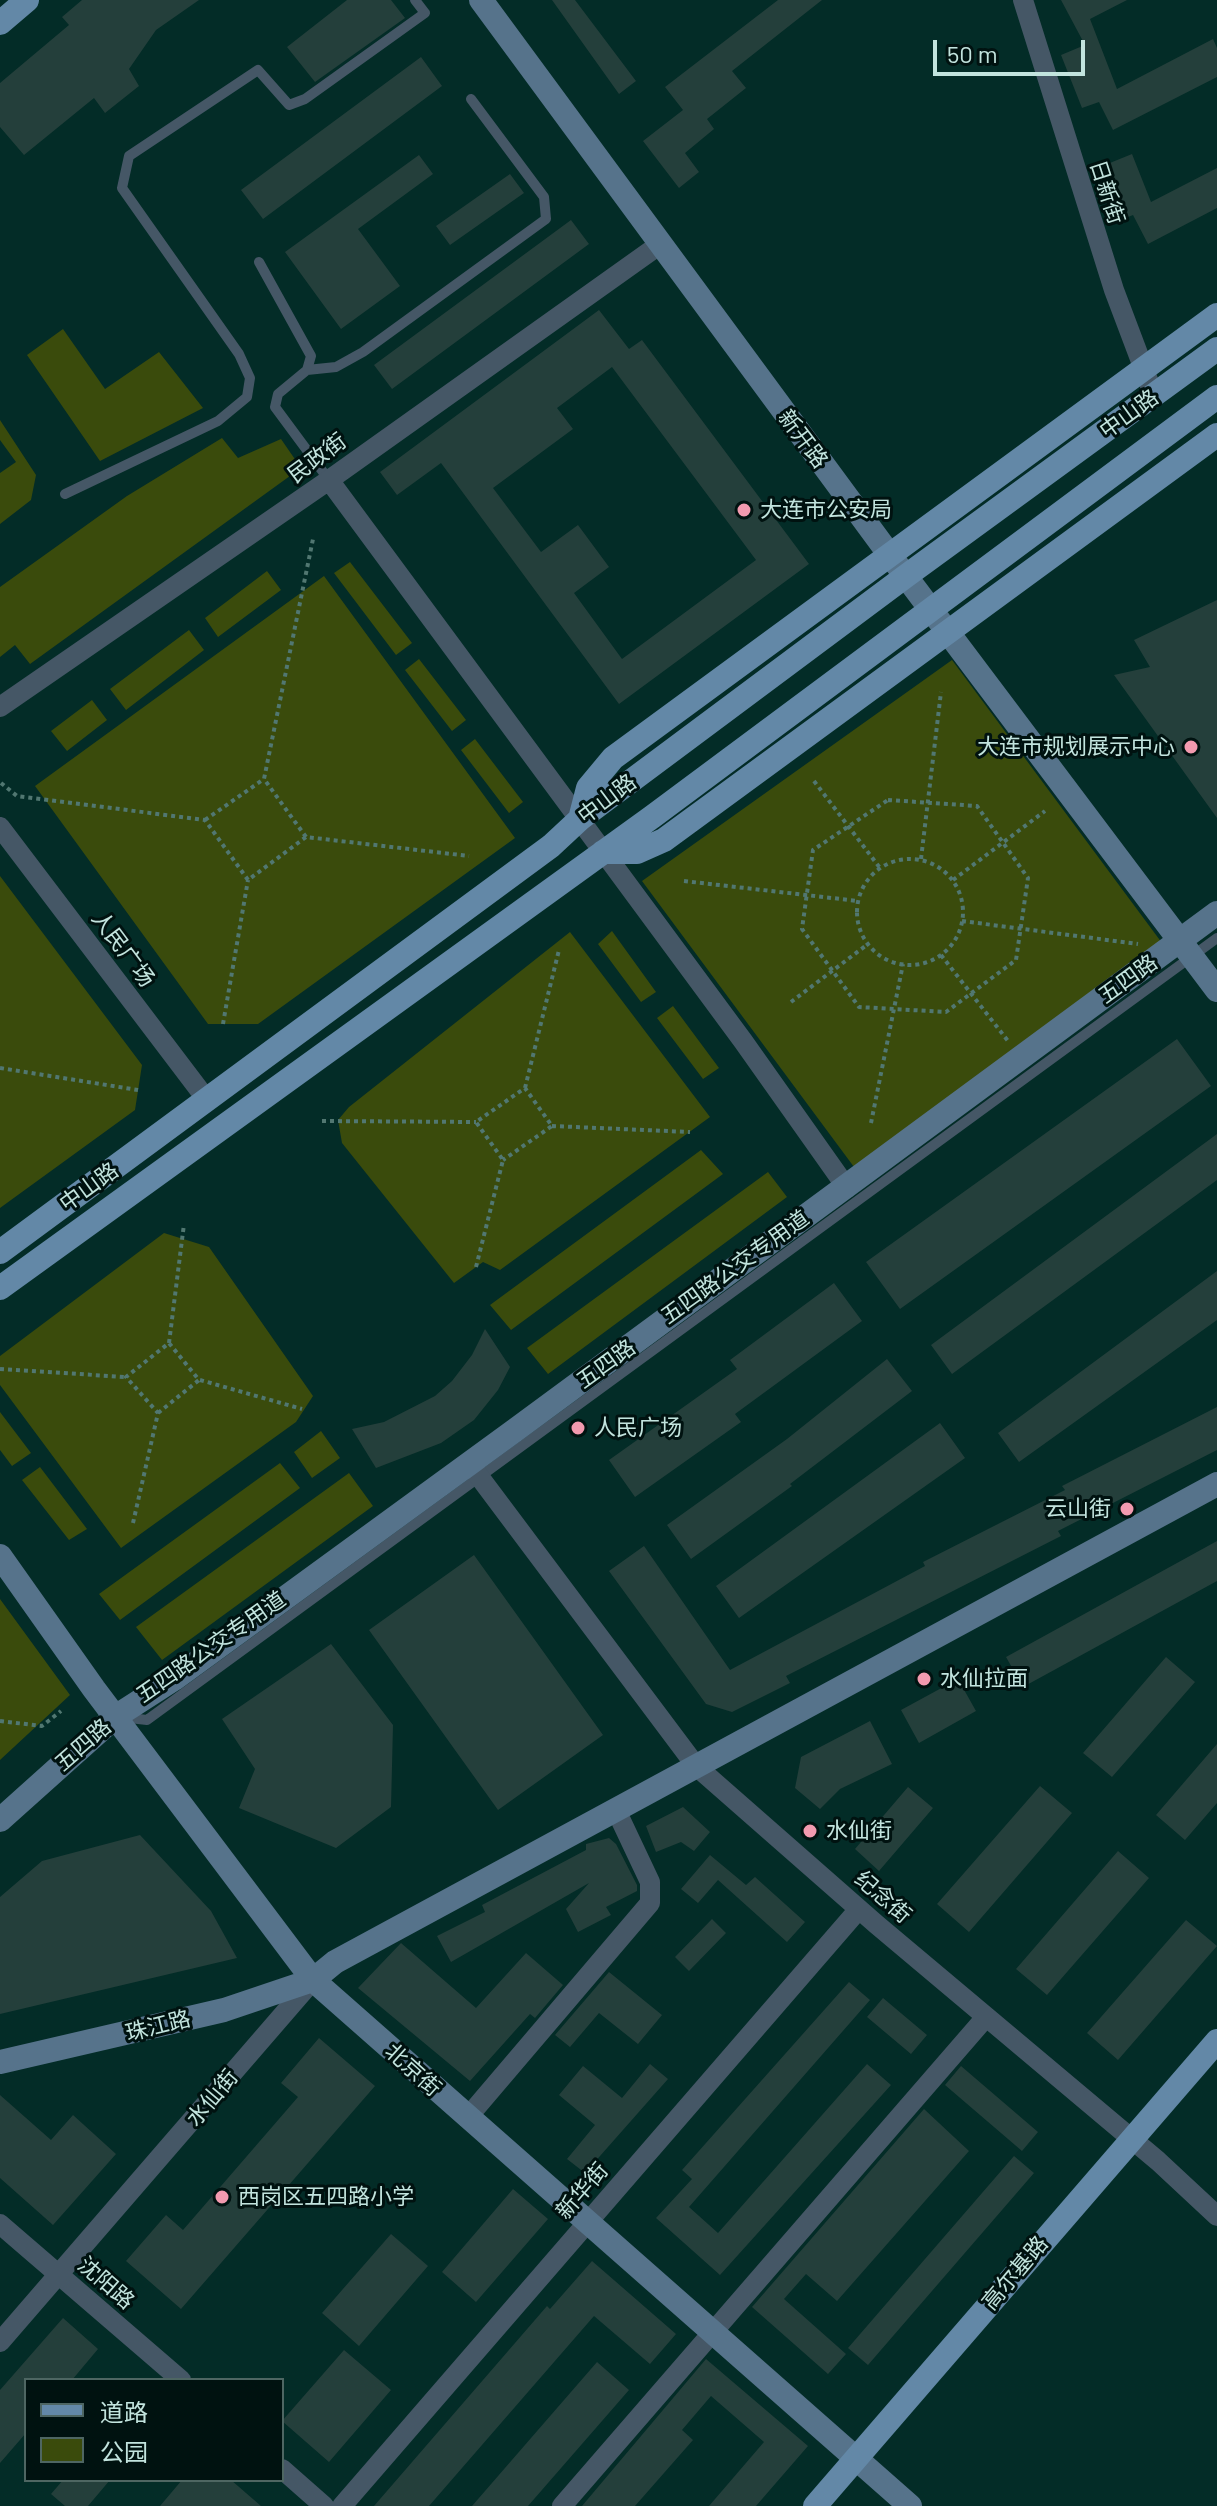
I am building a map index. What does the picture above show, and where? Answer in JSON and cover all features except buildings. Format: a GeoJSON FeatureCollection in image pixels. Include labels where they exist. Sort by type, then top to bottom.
{"type":"FeatureCollection","features":[{"type":"Feature","properties":{"kind":"main road"},"geometry":{"type":"LineString","coordinates":[[0,23],[27,0]]}},
{"type":"Feature","properties":{"kind":"main road","name":"新开路"},"geometry":{"type":"LineString","coordinates":[[481,0],[659,245],[1217,990]]}},
{"type":"Feature","properties":{"kind":"main road"},"geometry":{"type":"LineString","coordinates":[[580,819],[588,788],[613,758],[1217,315]]}},
{"type":"Feature","properties":{"kind":"main road","name":"中山路"},"geometry":{"type":"LineString","coordinates":[[0,1252],[551,846],[580,819],[906,576],[1217,349]]}},
{"type":"Feature","properties":{"kind":"main road","name":"中山路"},"geometry":{"type":"LineString","coordinates":[[0,1288],[603,852],[1217,397]]}},
{"type":"Feature","properties":{"kind":"main road"},"geometry":{"type":"LineString","coordinates":[[603,852],[637,852],[664,840],[1217,435]]}},
{"type":"Feature","properties":{"kind":"main road"},"geometry":{"type":"LineString","coordinates":[[1083,533],[1145,451]]}},
{"type":"Feature","properties":{"kind":"main road","name":"五四路"},"geometry":{"type":"LineString","coordinates":[[0,1820],[115,1717],[475,1470],[847,1188],[1186,949],[1217,913]]}},
{"type":"Feature","properties":{"kind":"main road","name":"水仙街"},"geometry":{"type":"LineString","coordinates":[[313,1980],[335,1962],[1217,1484]]}},
{"type":"Feature","properties":{"kind":"main road","name":"北京街"},"geometry":{"type":"LineString","coordinates":[[0,1556],[115,1717],[313,1980],[585,2223],[910,2506]]}},
{"type":"Feature","properties":{"kind":"main road","name":"珠江路"},"geometry":{"type":"LineString","coordinates":[[0,2062],[224,2010],[313,1980]]}},
{"type":"Feature","properties":{"kind":"main road","name":"高尔基路"},"geometry":{"type":"LineString","coordinates":[[815,2506],[1129,2139],[1217,2041]]}},
{"type":"Feature","properties":{"kind":"street","name":"日新街"},"geometry":{"type":"LineString","coordinates":[[1023,0],[1062,134],[1154,396]]}},
{"type":"Feature","properties":{"kind":"street","name":"民政街"},"geometry":{"type":"LineString","coordinates":[[0,707],[329,480],[659,245]]}},
{"type":"Feature","properties":{"kind":"street"},"geometry":{"type":"LineString","coordinates":[[329,480],[580,819],[847,1188]]}},
{"type":"Feature","properties":{"kind":"street","name":"人民广场"},"geometry":{"type":"LineString","coordinates":[[0,827],[207,1100]]}},
{"type":"Feature","properties":{"kind":"street","name":"纪念街"},"geometry":{"type":"LineString","coordinates":[[475,1470],[696,1766],[1217,2216]]}},
{"type":"Feature","properties":{"kind":"street"},"geometry":{"type":"LineString","coordinates":[[467,2118],[650,1903],[650,1882],[616,1810]]}},
{"type":"Feature","properties":{"kind":"street","name":"新华街"},"geometry":{"type":"LineString","coordinates":[[342,2506],[859,1909]]}},
{"type":"Feature","properties":{"kind":"street","name":"水仙街"},"geometry":{"type":"LineString","coordinates":[[0,2342],[61,2276],[313,1980]]}},
{"type":"Feature","properties":{"kind":"street"},"geometry":{"type":"LineString","coordinates":[[562,2506],[986,2017]]}},
{"type":"Feature","properties":{"kind":"street","name":"沈阳路"},"geometry":{"type":"LineString","coordinates":[[0,2224],[179,2378]]}},
{"type":"Feature","properties":{"kind":"street"},"geometry":{"type":"LineString","coordinates":[[284,2471],[324,2506]]}},
{"type":"Feature","properties":{"kind":"lane"},"geometry":{"type":"LineString","coordinates":[[65,494],[218,421],[247,397],[250,378],[239,354],[122,188],[129,156],[258,70],[289,105],[305,99],[425,13],[415,0]]}},
{"type":"Feature","properties":{"kind":"lane"},"geometry":{"type":"LineString","coordinates":[[329,480],[275,407],[278,394],[307,370],[336,367],[363,352],[546,219],[544,197],[471,99]]}},
{"type":"Feature","properties":{"kind":"lane"},"geometry":{"type":"LineString","coordinates":[[259,262],[311,356],[307,370]]}},
{"type":"Feature","properties":{"kind":"lane","name":"五四路公交专用道"},"geometry":{"type":"LineString","coordinates":[[475,1470],[1186,949],[1217,938]]}},
{"type":"Feature","properties":{"kind":"path"},"geometry":{"type":"LineString","coordinates":[[1,783],[17,796],[205,820],[264,779],[313,539]]}},
{"type":"Feature","properties":{"kind":"path"},"geometry":{"type":"LineString","coordinates":[[921,859],[941,692]]}},
{"type":"Feature","properties":{"kind":"path"},"geometry":{"type":"LineString","coordinates":[[264,779],[306,837]]}},
{"type":"Feature","properties":{"kind":"path"},"geometry":{"type":"LineString","coordinates":[[814,781],[880,868]]}},
{"type":"Feature","properties":{"kind":"path"},"geometry":{"type":"LineString","coordinates":[[888,800],[977,806],[1028,878],[1016,960],[946,1012],[859,1007],[802,929],[813,850],[849,826],[888,800]]}},
{"type":"Feature","properties":{"kind":"path"},"geometry":{"type":"LineString","coordinates":[[953,880],[1045,811]]}},
{"type":"Feature","properties":{"kind":"path"},"geometry":{"type":"LineString","coordinates":[[205,820],[248,880]]}},
{"type":"Feature","properties":{"kind":"path"},"geometry":{"type":"LineString","coordinates":[[223,1024],[248,880],[306,837],[469,856]]}},
{"type":"Feature","properties":{"kind":"path"},"geometry":{"type":"LineString","coordinates":[[907,859],[921,859],[934,864],[953,880],[963,906],[959,934],[941,955],[929,961],[903,964],[890,961],[868,944],[857,916],[858,901],[862,888],[880,868],[907,859]]}},
{"type":"Feature","properties":{"kind":"path"},"geometry":{"type":"LineString","coordinates":[[684,881],[858,901]]}},
{"type":"Feature","properties":{"kind":"path"},"geometry":{"type":"LineString","coordinates":[[962,921],[1149,945]]}},
{"type":"Feature","properties":{"kind":"path"},"geometry":{"type":"LineString","coordinates":[[791,1002],[868,944]]}},
{"type":"Feature","properties":{"kind":"path"},"geometry":{"type":"LineString","coordinates":[[322,1121],[476,1122],[525,1088],[559,950]]}},
{"type":"Feature","properties":{"kind":"path"},"geometry":{"type":"LineString","coordinates":[[941,955],[1012,1045]]}},
{"type":"Feature","properties":{"kind":"path"},"geometry":{"type":"LineString","coordinates":[[871,1123],[903,964]]}},
{"type":"Feature","properties":{"kind":"path"},"geometry":{"type":"LineString","coordinates":[[0,1068],[138,1090]]}},
{"type":"Feature","properties":{"kind":"path"},"geometry":{"type":"LineString","coordinates":[[525,1088],[552,1126]]}},
{"type":"Feature","properties":{"kind":"path"},"geometry":{"type":"LineString","coordinates":[[476,1122],[503,1160]]}},
{"type":"Feature","properties":{"kind":"path"},"geometry":{"type":"LineString","coordinates":[[476,1267],[503,1160],[552,1126],[690,1132]]}},
{"type":"Feature","properties":{"kind":"path"},"geometry":{"type":"LineString","coordinates":[[0,1369],[126,1377],[169,1343],[184,1224]]}},
{"type":"Feature","properties":{"kind":"path"},"geometry":{"type":"LineString","coordinates":[[169,1343],[199,1380],[302,1409]]}},
{"type":"Feature","properties":{"kind":"path"},"geometry":{"type":"LineString","coordinates":[[126,1377],[158,1413]]}},
{"type":"Feature","properties":{"kind":"path"},"geometry":{"type":"LineString","coordinates":[[133,1523],[158,1413],[199,1380]]}},
{"type":"Feature","properties":{"kind":"path"},"geometry":{"type":"LineString","coordinates":[[0,1721],[42,1726],[61,1711]]}},
{"type":"Feature","properties":{"kind":"green space"},"geometry":{"type":"Polygon","coordinates":[[[63,329],[105,389],[159,352],[203,408],[100,461],[27,355],[63,329]]]}},
{"type":"Feature","properties":{"kind":"green space"},"geometry":{"type":"Polygon","coordinates":[[[0,420],[36,475],[31,500],[0,524],[0,473],[16,462],[0,440],[0,420]]]}},
{"type":"Feature","properties":{"kind":"green space"},"geometry":{"type":"Polygon","coordinates":[[[222,438],[238,458],[281,439],[301,468],[30,664],[15,645],[0,657],[0,587],[127,496],[222,438]]]}},
{"type":"Feature","properties":{"kind":"green space"},"geometry":{"type":"Polygon","coordinates":[[[350,562],[412,643],[396,655],[334,573],[350,562]]]}},
{"type":"Feature","properties":{"kind":"green space"},"geometry":{"type":"Polygon","coordinates":[[[267,571],[281,590],[218,637],[205,618],[267,571]]]}},
{"type":"Feature","properties":{"kind":"green space"},"geometry":{"type":"Polygon","coordinates":[[[324,576],[515,838],[258,1024],[208,1024],[35,786],[324,576]]]}},
{"type":"Feature","properties":{"kind":"green space"},"geometry":{"type":"Polygon","coordinates":[[[189,630],[204,650],[126,710],[110,689],[189,630]]]}},
{"type":"Feature","properties":{"kind":"green space"},"geometry":{"type":"Polygon","coordinates":[[[419,659],[466,720],[452,731],[405,670],[419,659]]]}},
{"type":"Feature","properties":{"kind":"green space"},"geometry":{"type":"Polygon","coordinates":[[[952,660],[1162,943],[854,1167],[642,881],[952,660]]]}},
{"type":"Feature","properties":{"kind":"green space"},"geometry":{"type":"Polygon","coordinates":[[[92,700],[107,720],[67,751],[51,731],[92,700]]]}},
{"type":"Feature","properties":{"kind":"green space"},"geometry":{"type":"Polygon","coordinates":[[[475,739],[523,802],[509,813],[461,750],[475,739]]]}},
{"type":"Feature","properties":{"kind":"green space"},"geometry":{"type":"Polygon","coordinates":[[[0,876],[142,1065],[135,1110],[0,1208],[0,876]]]}},
{"type":"Feature","properties":{"kind":"green space"},"geometry":{"type":"Polygon","coordinates":[[[612,931],[656,992],[641,1002],[598,944],[612,931]]]}},
{"type":"Feature","properties":{"kind":"green space"},"geometry":{"type":"Polygon","coordinates":[[[570,932],[710,1117],[500,1270],[483,1262],[454,1283],[342,1143],[338,1120],[349,1107],[570,932]]]}},
{"type":"Feature","properties":{"kind":"green space"},"geometry":{"type":"Polygon","coordinates":[[[673,1006],[719,1068],[703,1079],[657,1018],[673,1006]]]}},
{"type":"Feature","properties":{"kind":"green space"},"geometry":{"type":"Polygon","coordinates":[[[701,1150],[723,1174],[511,1330],[490,1305],[701,1150]]]}},
{"type":"Feature","properties":{"kind":"green space"},"geometry":{"type":"Polygon","coordinates":[[[768,1172],[787,1197],[548,1374],[527,1348],[768,1172]]]}},
{"type":"Feature","properties":{"kind":"green space"},"geometry":{"type":"Polygon","coordinates":[[[164,1233],[209,1247],[313,1396],[296,1422],[121,1548],[0,1385],[0,1356],[164,1233]]]}},
{"type":"Feature","properties":{"kind":"green space"},"geometry":{"type":"Polygon","coordinates":[[[0,1412],[31,1453],[12,1466],[0,1450],[0,1412]]]}},
{"type":"Feature","properties":{"kind":"green space"},"geometry":{"type":"Polygon","coordinates":[[[321,1431],[340,1458],[312,1478],[294,1452],[321,1431]]]}},
{"type":"Feature","properties":{"kind":"green space"},"geometry":{"type":"Polygon","coordinates":[[[280,1463],[300,1488],[120,1620],[99,1594],[280,1463]]]}},
{"type":"Feature","properties":{"kind":"green space"},"geometry":{"type":"Polygon","coordinates":[[[40,1467],[87,1529],[69,1540],[22,1480],[40,1467]]]}},
{"type":"Feature","properties":{"kind":"green space"},"geometry":{"type":"Polygon","coordinates":[[[349,1473],[373,1506],[162,1660],[136,1627],[349,1473]]]}},
{"type":"Feature","properties":{"kind":"green space"},"geometry":{"type":"Polygon","coordinates":[[[0,1599],[70,1695],[0,1760],[0,1599]]]}},
{"type":"Feature","properties":{"kind":"place","name":"大连市公安局"},"geometry":{"type":"Point","coordinates":[744,510]}},
{"type":"Feature","properties":{"kind":"place","name":"大连市规划展示中心"},"geometry":{"type":"Point","coordinates":[1191,747]}},
{"type":"Feature","properties":{"kind":"place","name":"人民广场"},"geometry":{"type":"Point","coordinates":[578,1428]}},
{"type":"Feature","properties":{"kind":"place","name":"云山街"},"geometry":{"type":"Point","coordinates":[1127,1509]}},
{"type":"Feature","properties":{"kind":"place","name":"水仙拉面"},"geometry":{"type":"Point","coordinates":[924,1679]}},
{"type":"Feature","properties":{"kind":"place","name":"水仙街"},"geometry":{"type":"Point","coordinates":[810,1831]}},
{"type":"Feature","properties":{"kind":"place","name":"西岗区五四路小学"},"geometry":{"type":"Point","coordinates":[222,2197]}}]}
